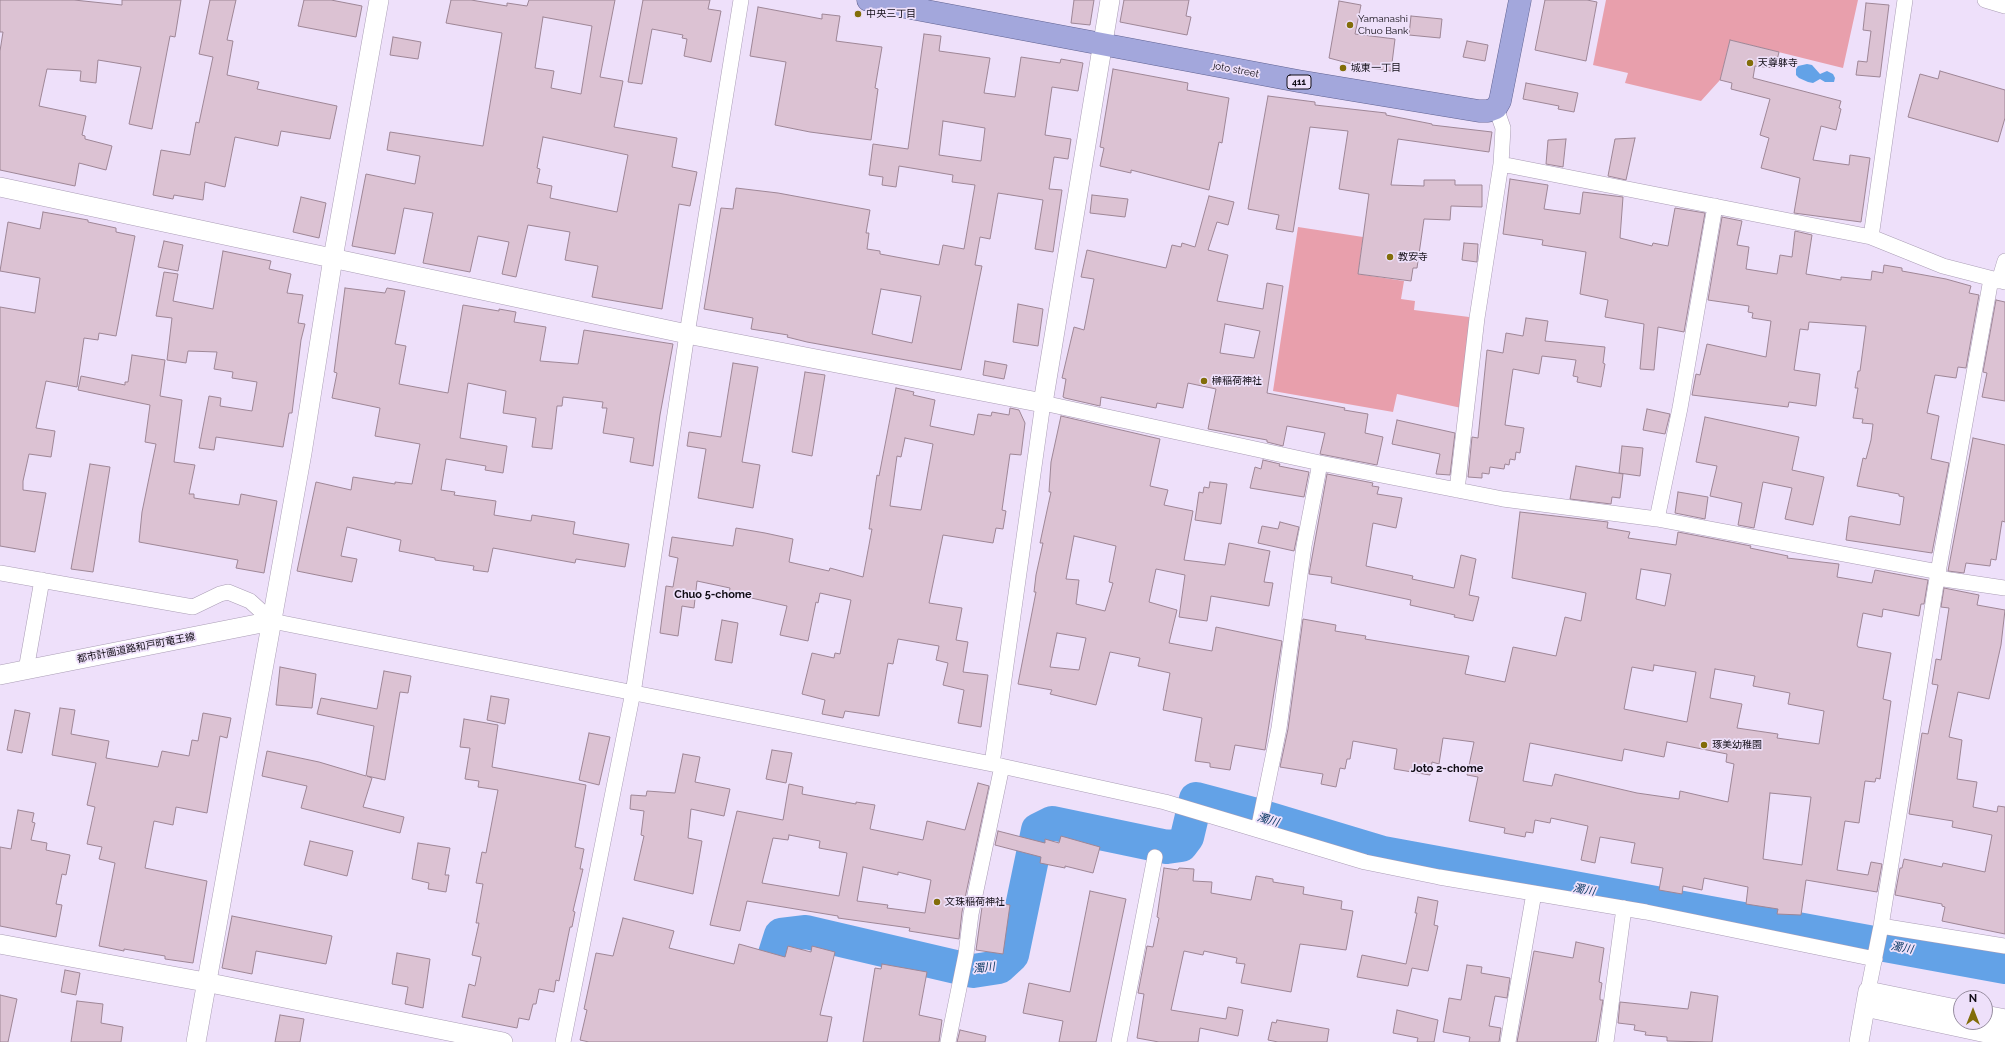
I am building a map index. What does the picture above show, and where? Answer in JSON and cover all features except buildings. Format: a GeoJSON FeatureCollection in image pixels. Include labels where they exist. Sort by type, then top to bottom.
{"type":"FeatureCollection","features":[{"type":"Feature","properties":{"kind":"highway","name":"joto street"},"geometry":{"type":"LineString","coordinates":[[868,0],[1298,81],[1479,112],[1496,108]]}},
{"type":"Feature","properties":{"kind":"highway"},"geometry":{"type":"LineString","coordinates":[[1496,108],[1501,94],[1520,0]]}},
{"type":"Feature","properties":{"kind":"street"},"geometry":{"type":"LineString","coordinates":[[196,1042],[205,982],[302,453],[333,258],[379,0]]}},
{"type":"Feature","properties":{"kind":"street"},"geometry":{"type":"LineString","coordinates":[[563,1042],[633,693],[741,0]]}},
{"type":"Feature","properties":{"kind":"street"},"geometry":{"type":"LineString","coordinates":[[948,1042],[966,956],[971,914],[997,765],[1043,403],[1110,0]]}},
{"type":"Feature","properties":{"kind":"street"},"geometry":{"type":"LineString","coordinates":[[1871,237],[1905,0]]}},
{"type":"Feature","properties":{"kind":"street"},"geometry":{"type":"LineString","coordinates":[[1985,0],[2005,6]]}},
{"type":"Feature","properties":{"kind":"street"},"geometry":{"type":"LineString","coordinates":[[1457,490],[1477,318],[1501,164],[1503,128],[1496,108]]}},
{"type":"Feature","properties":{"kind":"street"},"geometry":{"type":"LineString","coordinates":[[1501,164],[1871,237],[1943,266],[1998,281]]}},
{"type":"Feature","properties":{"kind":"street"},"geometry":{"type":"LineString","coordinates":[[0,187],[688,334],[1043,403],[1320,463],[1503,499],[1657,519],[2005,588]]}},
{"type":"Feature","properties":{"kind":"street"},"geometry":{"type":"LineString","coordinates":[[1657,519],[1682,400],[1715,206]]}},
{"type":"Feature","properties":{"kind":"street"},"geometry":{"type":"LineString","coordinates":[[1859,1042],[1881,926],[1938,575],[1998,281],[2005,261]]}},
{"type":"Feature","properties":{"kind":"street"},"geometry":{"type":"LineString","coordinates":[[1258,830],[1279,728],[1304,546],[1320,463]]}},
{"type":"Feature","properties":{"kind":"street"},"geometry":{"type":"LineString","coordinates":[[0,573],[193,607],[220,594],[228,592],[250,601],[272,621],[997,765],[1181,807],[1365,862],[1624,908],[1875,958]]}},
{"type":"Feature","properties":{"kind":"street"},"geometry":{"type":"LineString","coordinates":[[26,670],[42,580]]}},
{"type":"Feature","properties":{"kind":"street","name":"都市計画道路和戸町竜王線"},"geometry":{"type":"LineString","coordinates":[[0,675],[272,621]]}},
{"type":"Feature","properties":{"kind":"street"},"geometry":{"type":"LineString","coordinates":[[1119,1042],[1155,857]]}},
{"type":"Feature","properties":{"kind":"street"},"geometry":{"type":"LineString","coordinates":[[1508,1042],[1534,893]]}},
{"type":"Feature","properties":{"kind":"street"},"geometry":{"type":"LineString","coordinates":[[1606,1042],[1624,908]]}},
{"type":"Feature","properties":{"kind":"street"},"geometry":{"type":"LineString","coordinates":[[1881,926],[2005,946]]}},
{"type":"Feature","properties":{"kind":"street"},"geometry":{"type":"LineString","coordinates":[[0,944],[205,982],[503,1042]]}},
{"type":"Feature","properties":{"kind":"street"},"geometry":{"type":"LineString","coordinates":[[1867,999],[1953,1009]]}},
{"type":"Feature","properties":{"kind":"street"},"geometry":{"type":"LineString","coordinates":[[1867,999],[2005,1037]]}},
{"type":"Feature","properties":{"kind":"street"},"geometry":{"type":"LineString","coordinates":[[1993,1017],[2005,1019]]}},
{"type":"Feature","properties":{"kind":"shaded area"},"geometry":{"type":"Polygon","coordinates":[[[1606,0],[1858,0],[1843,68],[1730,40],[1720,80],[1701,101],[1625,83],[1628,73],[1593,65],[1606,0]]]}},
{"type":"Feature","properties":{"kind":"shaded area"},"geometry":{"type":"Polygon","coordinates":[[[1298,227],[1363,237],[1358,274],[1404,281],[1401,299],[1415,301],[1414,310],[1477,318],[1466,409],[1397,394],[1393,412],[1273,391],[1298,227]]]}},
{"type":"Feature","properties":{"kind":"water"},"geometry":{"type":"Polygon","coordinates":[[[1807,64],[1812,65],[1820,74],[1827,71],[1833,74],[1835,78],[1834,82],[1825,82],[1820,79],[1813,83],[1799,78],[1796,75],[1796,69],[1798,66],[1807,64]]]}},
{"type":"Feature","properties":{"kind":"waterway","name":"濁川"},"geometry":{"type":"LineString","coordinates":[[747,1042],[781,935],[806,932],[973,971],[999,967],[1012,955],[1038,830],[1052,823],[1167,847],[1181,845],[1187,837],[1196,799],[1260,816],[1383,853],[2005,967]]}},
{"type":"Feature","properties":{"kind":"place","name":"中央三丁目"},"geometry":{"type":"Point","coordinates":[858,14]}},
{"type":"Feature","properties":{"kind":"place","name":"Yamanashi Chuo Bank"},"geometry":{"type":"Point","coordinates":[1350,25]}},
{"type":"Feature","properties":{"kind":"place","name":"天尊躰寺"},"geometry":{"type":"Point","coordinates":[1750,63]}},
{"type":"Feature","properties":{"kind":"place","name":"城東一丁目"},"geometry":{"type":"Point","coordinates":[1343,68]}},
{"type":"Feature","properties":{"kind":"place","name":"教安寺"},"geometry":{"type":"Point","coordinates":[1390,257]}},
{"type":"Feature","properties":{"kind":"place","name":"榊稲荷神社"},"geometry":{"type":"Point","coordinates":[1204,381]}},
{"type":"Feature","properties":{"kind":"place","name":"琢美幼稚園"},"geometry":{"type":"Point","coordinates":[1704,745]}},
{"type":"Feature","properties":{"kind":"place","name":"文珠稲荷神社"},"geometry":{"type":"Point","coordinates":[937,902]}},
{"type":"Feature","properties":{"kind":"district","name":"Chuo 5-chome"},"geometry":{"type":"Point","coordinates":[713,595]}},
{"type":"Feature","properties":{"kind":"district","name":"Joto 2-chome"},"geometry":{"type":"Point","coordinates":[1447,769]}}]}
